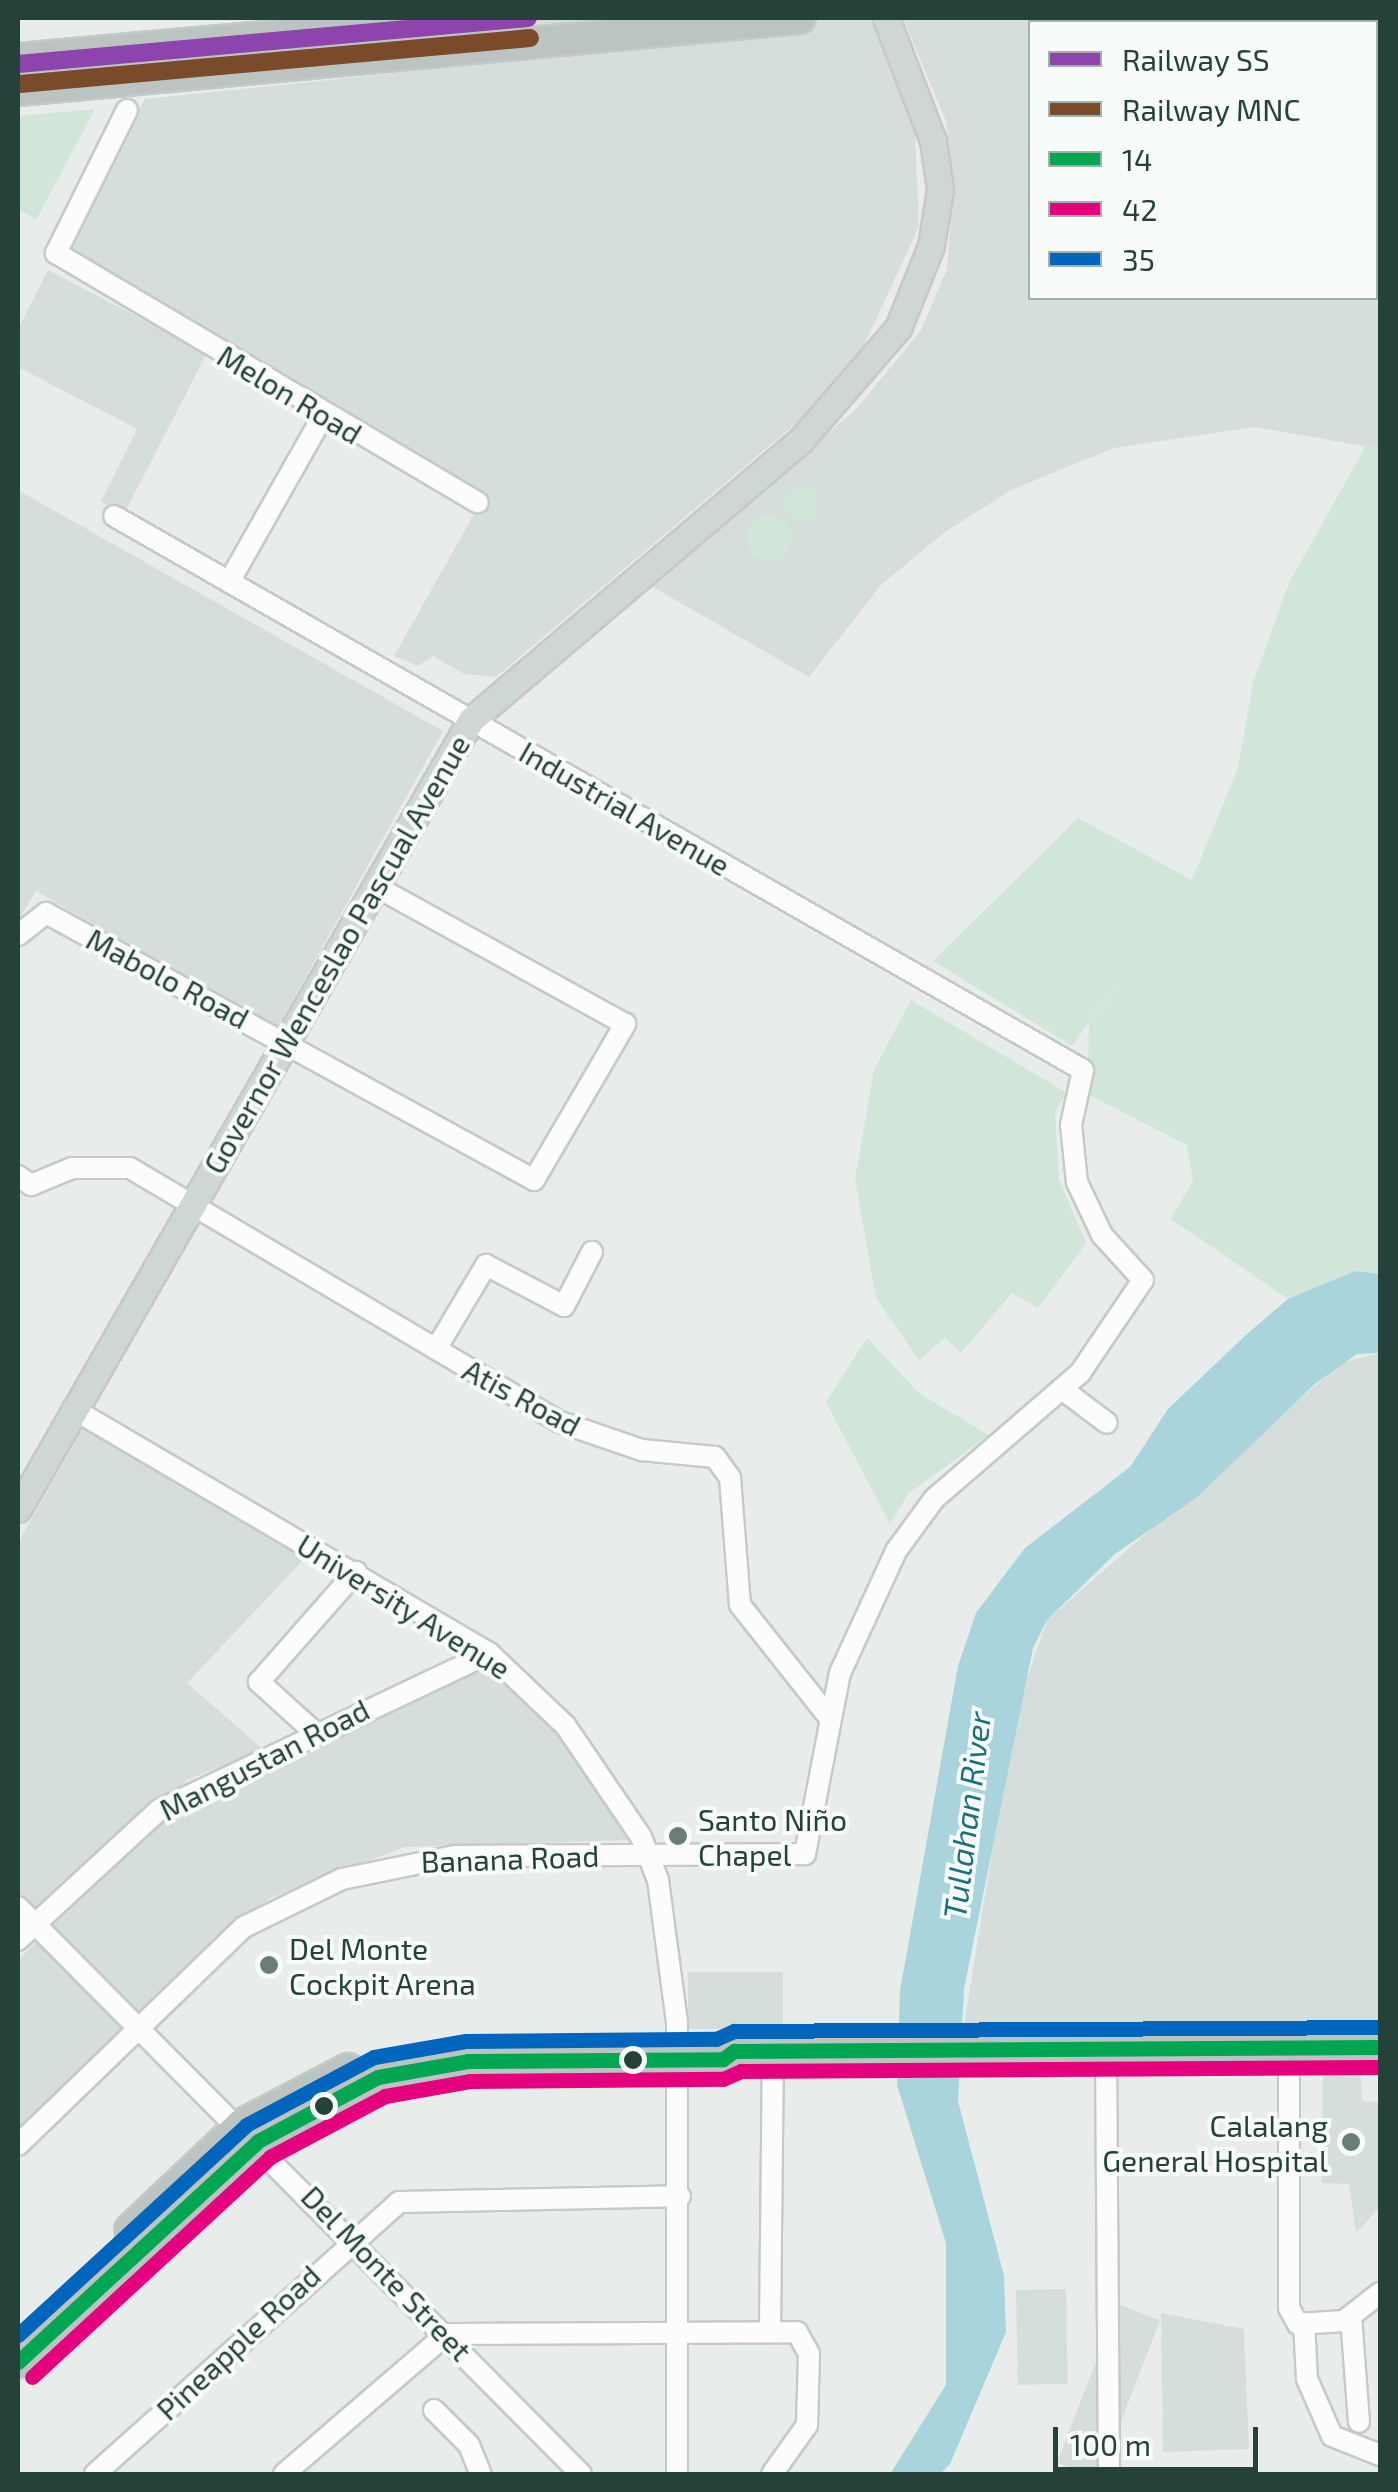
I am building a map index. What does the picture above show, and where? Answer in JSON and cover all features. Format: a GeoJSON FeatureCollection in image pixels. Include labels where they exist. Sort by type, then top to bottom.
{"type":"FeatureCollection","features":[{"type":"Feature","properties":{"kind":"highway"},"geometry":{"type":"LineString","coordinates":[[18,59],[477,18]]}},
{"type":"Feature","properties":{"kind":"highway"},"geometry":{"type":"LineString","coordinates":[[18,90],[800,18]]}},
{"type":"Feature","properties":{"kind":"highway"},"geometry":{"type":"LineString","coordinates":[[18,2336],[250,2133],[318,2080],[431,2047],[734,2051],[1380,2047]]}},
{"type":"Feature","properties":{"kind":"highway"},"geometry":{"type":"LineString","coordinates":[[18,2362],[250,2133]]}},
{"type":"Feature","properties":{"kind":"main road","name":"Governor Wenceslao Pascual Avenue"},"geometry":{"type":"LineString","coordinates":[[18,1509],[472,720],[800,442],[898,328],[931,246],[940,189],[932,141],[886,18]]}},
{"type":"Feature","properties":{"kind":"street","name":"Melon Road"},"geometry":{"type":"LineString","coordinates":[[127,110],[55,248],[104,282],[478,503]]}},
{"type":"Feature","properties":{"kind":"street"},"geometry":{"type":"LineString","coordinates":[[229,582],[324,414]]}},
{"type":"Feature","properties":{"kind":"street","name":"Industrial Avenue"},"geometry":{"type":"LineString","coordinates":[[114,516],[1083,1070],[1071,1125],[1078,1182],[1102,1234],[1143,1280],[1062,1389]]}},
{"type":"Feature","properties":{"kind":"street","name":"Mabolo Road"},"geometry":{"type":"LineString","coordinates":[[18,935],[46,913],[534,1180],[626,1024],[377,887]]}},
{"type":"Feature","properties":{"kind":"street","name":"Atis Road"},"geometry":{"type":"LineString","coordinates":[[18,1176],[32,1185],[72,1168],[130,1168],[560,1422],[642,1450],[722,1463],[740,1605],[828,1716]]}},
{"type":"Feature","properties":{"kind":"street"},"geometry":{"type":"LineString","coordinates":[[436,1349],[486,1264],[564,1306],[592,1252]]}},
{"type":"Feature","properties":{"kind":"street"},"geometry":{"type":"LineString","coordinates":[[828,1716],[856,1631],[921,1513],[1062,1389],[1107,1423]]}},
{"type":"Feature","properties":{"kind":"street","name":"University Avenue"},"geometry":{"type":"LineString","coordinates":[[73,1409],[356,1572],[489,1654],[565,1725],[651,1856],[678,2050],[677,2474]]}},
{"type":"Feature","properties":{"kind":"street"},"geometry":{"type":"LineString","coordinates":[[312,1730],[260,1678],[356,1572]]}},
{"type":"Feature","properties":{"kind":"street","name":"Mangustan Road"},"geometry":{"type":"LineString","coordinates":[[18,1940],[159,1810],[312,1730],[489,1654]]}},
{"type":"Feature","properties":{"kind":"street","name":"Banana Road"},"geometry":{"type":"LineString","coordinates":[[18,2145],[244,1927],[342,1879],[455,1856],[805,1854],[828,1716]]}},
{"type":"Feature","properties":{"kind":"street","name":"Del Monte Street"},"geometry":{"type":"LineString","coordinates":[[18,1907],[141,2023],[581,2474]]}},
{"type":"Feature","properties":{"kind":"street"},"geometry":{"type":"LineString","coordinates":[[1106,2048],[1110,2474]]}},
{"type":"Feature","properties":{"kind":"street"},"geometry":{"type":"LineString","coordinates":[[1288,2050],[1296,2316],[1307,2380],[1332,2436],[1380,2456]]}},
{"type":"Feature","properties":{"kind":"street"},"geometry":{"type":"LineString","coordinates":[[770,2332],[773,2051]]}},
{"type":"Feature","properties":{"kind":"street","name":"Pineapple Road"},"geometry":{"type":"LineString","coordinates":[[95,2474],[352,2237],[412,2200],[680,2196]]}},
{"type":"Feature","properties":{"kind":"street"},"geometry":{"type":"LineString","coordinates":[[1296,2316],[1351,2316],[1380,2293]]}},
{"type":"Feature","properties":{"kind":"street"},"geometry":{"type":"LineString","coordinates":[[1351,2316],[1360,2422]]}},
{"type":"Feature","properties":{"kind":"street"},"geometry":{"type":"LineString","coordinates":[[284,2474],[447,2334],[803,2334],[809,2354],[808,2425],[772,2474]]}},
{"type":"Feature","properties":{"kind":"street"},"geometry":{"type":"LineString","coordinates":[[434,2410],[470,2444],[481,2474]]}},
{"type":"Feature","properties":{"kind":"shaded area"},"geometry":{"type":"Polygon","coordinates":[[[303,18],[873,18],[915,133],[919,226],[858,359],[808,413],[496,677],[464,674],[433,656],[418,666],[394,656],[485,495],[60,251],[145,99],[769,34],[18,99],[18,45],[303,18]]]}},
{"type":"Feature","properties":{"kind":"shaded area"},"geometry":{"type":"Polygon","coordinates":[[[903,18],[1380,18],[1380,449],[1255,427],[1114,448],[1011,490],[945,532],[881,585],[809,677],[653,587],[858,407],[921,330],[947,269],[953,186],[946,121],[903,18]]]}},
{"type":"Feature","properties":{"kind":"shaded area"},"geometry":{"type":"Polygon","coordinates":[[[48,270],[207,353],[124,514],[101,502],[137,429],[18,367],[18,329],[48,270]]]}},
{"type":"Feature","properties":{"kind":"shaded area"},"geometry":{"type":"Polygon","coordinates":[[[18,490],[443,731],[276,1030],[36,891],[18,921],[18,490]]]}},
{"type":"Feature","properties":{"kind":"shaded area"},"geometry":{"type":"Polygon","coordinates":[[[1380,1353],[1380,2020],[964,2025],[1014,1716],[1047,1620],[1341,1363],[1380,1353]]]}},
{"type":"Feature","properties":{"kind":"shaded area"},"geometry":{"type":"Polygon","coordinates":[[[86,1423],[311,1552],[187,1683],[263,1749],[187,1780],[18,1926],[18,1543],[86,1423]]]}},
{"type":"Feature","properties":{"kind":"shaded area"},"geometry":{"type":"Polygon","coordinates":[[[489,1662],[537,1700],[634,1840],[405,1847],[270,1898],[192,1961],[18,2133],[18,1960],[173,1808],[489,1662]]]}},
{"type":"Feature","properties":{"kind":"shaded area"},"geometry":{"type":"Polygon","coordinates":[[[688,1972],[783,1972],[783,2029],[688,2029],[688,1972]]]}},
{"type":"Feature","properties":{"kind":"shaded area","name":"Calalang General Hospital"},"geometry":{"type":"Polygon","coordinates":[[[1360,2062],[1362,2101],[1380,2102],[1380,2207],[1356,2233],[1349,2184],[1322,2183],[1323,2063],[1360,2062]]]}},
{"type":"Feature","properties":{"kind":"shaded area"},"geometry":{"type":"Polygon","coordinates":[[[1066,2289],[1068,2384],[1018,2385],[1016,2290],[1066,2289]]]}},
{"type":"Feature","properties":{"kind":"shaded area"},"geometry":{"type":"Polygon","coordinates":[[[1118,2304],[1160,2320],[1101,2474],[1086,2474],[1057,2463],[1118,2304]]]}},
{"type":"Feature","properties":{"kind":"shaded area"},"geometry":{"type":"Polygon","coordinates":[[[1161,2313],[1244,2329],[1249,2449],[1163,2452],[1161,2313]]]}},
{"type":"Feature","properties":{"kind":"green space"},"geometry":{"type":"Polygon","coordinates":[[[95,109],[36,220],[18,208],[18,116],[95,109]]]}},
{"type":"Feature","properties":{"kind":"green space"},"geometry":{"type":"Polygon","coordinates":[[[1367,444],[1380,449],[1380,1274],[1355,1271],[1288,1299],[1171,1219],[1193,1181],[1187,1145],[1087,1094],[1089,1023],[1119,981],[1072,1046],[933,961],[1078,818],[1192,880],[1238,768],[1253,683],[1289,583],[1367,444]]]}},
{"type":"Feature","properties":{"kind":"green space"},"geometry":{"type":"Polygon","coordinates":[[[801,487],[813,492],[818,504],[813,516],[801,521],[789,516],[784,504],[789,492],[801,487]]]}},
{"type":"Feature","properties":{"kind":"green space"},"geometry":{"type":"Polygon","coordinates":[[[769,515],[785,522],[792,538],[785,554],[769,561],[753,554],[746,538],[753,522],[769,515]]]}},
{"type":"Feature","properties":{"kind":"green space"},"geometry":{"type":"Polygon","coordinates":[[[911,1000],[1067,1093],[1055,1111],[1059,1179],[1086,1243],[1038,1308],[1012,1293],[961,1353],[945,1338],[919,1360],[876,1298],[855,1179],[874,1070],[911,1000]]]}},
{"type":"Feature","properties":{"kind":"green space"},"geometry":{"type":"Polygon","coordinates":[[[867,1338],[920,1394],[989,1435],[908,1494],[890,1524],[826,1402],[867,1338]]]}},
{"type":"Feature","properties":{"kind":"water","name":"Tullahan River"},"geometry":{"type":"Polygon","coordinates":[[[1355,1271],[1380,1274],[1380,1353],[1357,1354],[1316,1383],[1196,1498],[1115,1554],[1047,1620],[1033,1648],[964,1989],[958,2101],[1004,2276],[1006,2332],[950,2464],[940,2474],[890,2474],[946,2385],[946,2243],[897,2085],[900,1991],[958,1666],[976,1613],[1025,1548],[1130,1467],[1168,1409],[1247,1334],[1288,1299],[1355,1271]]]}},
{"type":"Feature","properties":{"kind":"rail line","name":"SS"},"geometry":{"type":"LineString","coordinates":[[18,64],[528,18]]}},
{"type":"Feature","properties":{"kind":"rail line","name":"MNC"},"geometry":{"type":"LineString","coordinates":[[20,84],[530,38]]}},
{"type":"Feature","properties":{"kind":"transit line","name":"35"},"geometry":{"type":"LineString","coordinates":[[18,2335],[246,2125],[374,2057],[466,2041],[716,2039],[734,2031],[1380,2027]]}},
{"type":"Feature","properties":{"kind":"transit line","name":"14"},"geometry":{"type":"LineString","coordinates":[[18,2362],[258,2141],[378,2077],[468,2061],[723,2059],[734,2051],[1380,2047]]}},
{"type":"Feature","properties":{"kind":"transit line","name":"42"},"geometry":{"type":"LineString","coordinates":[[32,2377],[270,2157],[385,2096],[470,2081],[723,2079],[741,2071],[1380,2067]]}},
{"type":"Feature","properties":{"kind":"place","name":"Santo Niño Chapel"},"geometry":{"type":"Point","coordinates":[678,1836]}},
{"type":"Feature","properties":{"kind":"place","name":"Del Monte Cockpit Arena"},"geometry":{"type":"Point","coordinates":[269,1965]}},
{"type":"Feature","properties":{"kind":"place","name":"Calalang General Hospital"},"geometry":{"type":"Point","coordinates":[1351,2142]}}]}
